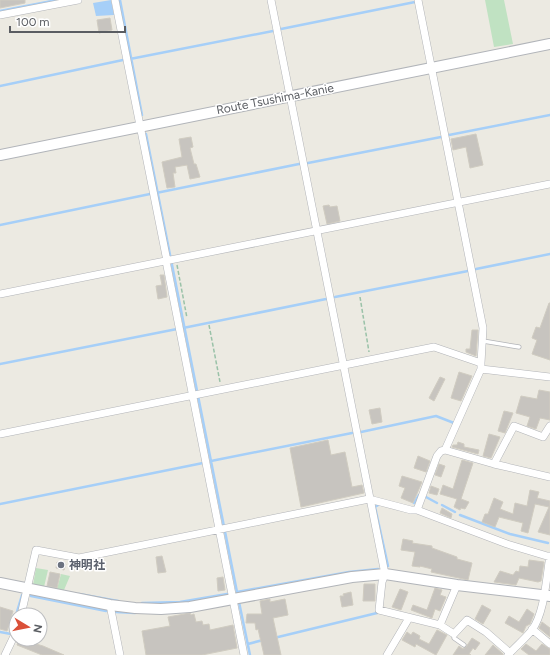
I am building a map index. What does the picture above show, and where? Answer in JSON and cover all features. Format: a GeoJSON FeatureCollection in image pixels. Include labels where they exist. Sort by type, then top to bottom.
{"type":"FeatureCollection","features":[{"type":"Feature","properties":{"kind":"main road","name":"Route Tsushima-Kanie"},"geometry":{"type":"LineString","coordinates":[[0,155],[550,44]]}},
{"type":"Feature","properties":{"kind":"main road"},"geometry":{"type":"LineString","coordinates":[[0,583],[28,590],[110,605],[161,609],[190,607],[352,577],[385,574],[457,585],[547,595]]}},
{"type":"Feature","properties":{"kind":"street"},"geometry":{"type":"LineString","coordinates":[[0,15],[78,0]]}},
{"type":"Feature","properties":{"kind":"street"},"geometry":{"type":"LineString","coordinates":[[115,0],[140,126],[170,260],[223,528],[233,599],[244,655]]}},
{"type":"Feature","properties":{"kind":"street"},"geometry":{"type":"LineString","coordinates":[[23,607],[36,550],[79,558],[369,499],[416,510],[507,544],[550,557],[547,595],[537,620],[532,629],[509,654],[486,632],[467,620],[454,634],[440,625],[379,610],[382,582],[385,574],[369,499],[270,0]]}},
{"type":"Feature","properties":{"kind":"street"},"geometry":{"type":"LineString","coordinates":[[416,510],[437,456],[441,451],[445,450],[481,366],[483,341],[483,328],[418,0]]}},
{"type":"Feature","properties":{"kind":"street"},"geometry":{"type":"LineString","coordinates":[[0,294],[550,184]]}},
{"type":"Feature","properties":{"kind":"street"},"geometry":{"type":"LineString","coordinates":[[0,434],[434,347],[481,366],[550,377]]}},
{"type":"Feature","properties":{"kind":"street"},"geometry":{"type":"LineString","coordinates":[[494,464],[514,426],[543,437],[550,426]]}},
{"type":"Feature","properties":{"kind":"street"},"geometry":{"type":"LineString","coordinates":[[445,450],[494,464],[550,477]]}},
{"type":"Feature","properties":{"kind":"street"},"geometry":{"type":"LineString","coordinates":[[440,625],[457,585]]}},
{"type":"Feature","properties":{"kind":"street"},"geometry":{"type":"LineString","coordinates":[[110,605],[120,655]]}},
{"type":"Feature","properties":{"kind":"street"},"geometry":{"type":"LineString","coordinates":[[389,655],[409,618]]}},
{"type":"Feature","properties":{"kind":"street"},"geometry":{"type":"LineString","coordinates":[[532,629],[550,644]]}},
{"type":"Feature","properties":{"kind":"lane"},"geometry":{"type":"LineString","coordinates":[[483,341],[519,347]]}},
{"type":"Feature","properties":{"kind":"lane"},"geometry":{"type":"LineString","coordinates":[[454,634],[454,638],[464,645]]}},
{"type":"Feature","properties":{"kind":"path"},"geometry":{"type":"LineString","coordinates":[[170,260],[187,318]]}},
{"type":"Feature","properties":{"kind":"path"},"geometry":{"type":"LineString","coordinates":[[360,297],[370,360]]}},
{"type":"Feature","properties":{"kind":"path"},"geometry":{"type":"LineString","coordinates":[[209,325],[221,389]]}},
{"type":"Feature","properties":{"kind":"green space"},"geometry":{"type":"Polygon","coordinates":[[[485,0],[504,0],[513,44],[494,47],[485,0]]]}},
{"type":"Feature","properties":{"kind":"green space"},"geometry":{"type":"Polygon","coordinates":[[[36,568],[48,570],[44,587],[33,585],[36,568]]]}},
{"type":"Feature","properties":{"kind":"green space"},"geometry":{"type":"Polygon","coordinates":[[[61,574],[70,576],[64,590],[57,589],[61,574]]]}},
{"type":"Feature","properties":{"kind":"water"},"geometry":{"type":"Polygon","coordinates":[[[111,0],[114,15],[96,16],[93,3],[111,0]]]}},
{"type":"Feature","properties":{"kind":"building"},"geometry":{"type":"Polygon","coordinates":[[[0,0],[25,0],[25,3],[0,8],[0,0]]]}},
{"type":"Feature","properties":{"kind":"building"},"geometry":{"type":"Polygon","coordinates":[[[110,18],[112,30],[99,33],[97,20],[110,18]]]}},
{"type":"Feature","properties":{"kind":"building"},"geometry":{"type":"Polygon","coordinates":[[[476,134],[483,165],[470,168],[466,147],[453,150],[451,139],[476,134]]]}},
{"type":"Feature","properties":{"kind":"building"},"geometry":{"type":"Polygon","coordinates":[[[191,137],[193,147],[190,148],[194,164],[196,164],[200,177],[190,179],[187,165],[175,167],[176,173],[173,173],[175,187],[167,188],[162,162],[182,157],[179,139],[191,137]]]}},
{"type":"Feature","properties":{"kind":"building"},"geometry":{"type":"Polygon","coordinates":[[[329,205],[330,207],[337,206],[340,221],[327,224],[323,206],[329,205]]]}},
{"type":"Feature","properties":{"kind":"building"},"geometry":{"type":"Polygon","coordinates":[[[160,275],[164,275],[167,297],[158,299],[156,286],[162,285],[160,275]]]}},
{"type":"Feature","properties":{"kind":"building"},"geometry":{"type":"Polygon","coordinates":[[[549,303],[550,360],[532,354],[537,340],[532,338],[536,327],[540,328],[549,303]]]}},
{"type":"Feature","properties":{"kind":"building"},"geometry":{"type":"Polygon","coordinates":[[[472,330],[478,330],[476,356],[466,352],[466,349],[470,349],[472,330]]]}},
{"type":"Feature","properties":{"kind":"building"},"geometry":{"type":"Polygon","coordinates":[[[459,372],[472,376],[461,401],[451,398],[459,372]]]}},
{"type":"Feature","properties":{"kind":"building"},"geometry":{"type":"Polygon","coordinates":[[[440,377],[445,379],[434,401],[429,398],[440,377]]]}},
{"type":"Feature","properties":{"kind":"building"},"geometry":{"type":"Polygon","coordinates":[[[539,390],[550,392],[550,420],[540,418],[536,429],[527,426],[530,417],[516,413],[521,396],[537,399],[539,390]]]}},
{"type":"Feature","properties":{"kind":"building"},"geometry":{"type":"Polygon","coordinates":[[[380,408],[382,422],[372,424],[369,410],[380,408]]]}},
{"type":"Feature","properties":{"kind":"building"},"geometry":{"type":"Polygon","coordinates":[[[504,411],[513,413],[505,433],[498,431],[504,411]]]}},
{"type":"Feature","properties":{"kind":"building"},"geometry":{"type":"Polygon","coordinates":[[[489,434],[500,437],[491,458],[483,456],[489,434]]]}},
{"type":"Feature","properties":{"kind":"building"},"geometry":{"type":"Polygon","coordinates":[[[328,440],[331,455],[345,452],[352,487],[362,485],[364,493],[301,507],[290,448],[328,440]]]}},
{"type":"Feature","properties":{"kind":"building"},"geometry":{"type":"Polygon","coordinates":[[[458,442],[464,444],[464,447],[479,450],[478,454],[452,447],[453,445],[457,445],[458,442]]]}},
{"type":"Feature","properties":{"kind":"building"},"geometry":{"type":"Polygon","coordinates":[[[418,456],[430,461],[426,472],[414,468],[418,456]]]}},
{"type":"Feature","properties":{"kind":"building"},"geometry":{"type":"Polygon","coordinates":[[[462,460],[473,463],[461,499],[469,502],[465,509],[461,508],[460,510],[454,507],[457,499],[440,494],[443,485],[453,489],[462,460]]]}},
{"type":"Feature","properties":{"kind":"building"},"geometry":{"type":"Polygon","coordinates":[[[439,464],[445,466],[441,477],[435,475],[439,464]]]}},
{"type":"Feature","properties":{"kind":"building"},"geometry":{"type":"Polygon","coordinates":[[[402,476],[422,482],[413,503],[401,498],[405,488],[399,486],[402,476]]]}},
{"type":"Feature","properties":{"kind":"building"},"geometry":{"type":"Polygon","coordinates":[[[431,486],[439,489],[437,495],[429,493],[431,486]]]}},
{"type":"Feature","properties":{"kind":"building"},"geometry":{"type":"Polygon","coordinates":[[[530,490],[539,492],[537,498],[550,501],[550,535],[538,532],[549,507],[535,504],[528,533],[521,531],[523,523],[499,517],[495,527],[482,522],[485,514],[488,514],[494,498],[503,502],[500,509],[513,514],[515,503],[527,506],[530,490]]]}},
{"type":"Feature","properties":{"kind":"building"},"geometry":{"type":"Polygon","coordinates":[[[442,508],[452,514],[451,518],[440,513],[442,508]]]}},
{"type":"Feature","properties":{"kind":"building"},"geometry":{"type":"Polygon","coordinates":[[[403,539],[413,541],[412,543],[432,546],[432,548],[457,557],[457,559],[472,563],[468,580],[431,572],[432,569],[420,566],[412,566],[415,552],[401,550],[403,539]]]}},
{"type":"Feature","properties":{"kind":"building"},"geometry":{"type":"Polygon","coordinates":[[[162,556],[166,572],[158,573],[156,557],[162,556]]]}},
{"type":"Feature","properties":{"kind":"building"},"geometry":{"type":"Polygon","coordinates":[[[529,560],[544,562],[541,581],[538,582],[519,578],[516,585],[494,582],[500,571],[513,575],[516,571],[519,572],[520,566],[528,567],[529,560]]]}},
{"type":"Feature","properties":{"kind":"building"},"geometry":{"type":"Polygon","coordinates":[[[57,562],[66,564],[64,570],[56,568],[57,562]]]}},
{"type":"Feature","properties":{"kind":"building"},"geometry":{"type":"Polygon","coordinates":[[[50,572],[60,574],[57,588],[47,586],[50,572]]]}},
{"type":"Feature","properties":{"kind":"building"},"geometry":{"type":"Polygon","coordinates":[[[223,577],[225,590],[218,591],[217,578],[223,577]]]}},
{"type":"Feature","properties":{"kind":"building"},"geometry":{"type":"Polygon","coordinates":[[[364,584],[375,584],[375,601],[363,601],[364,584]]]}},
{"type":"Feature","properties":{"kind":"building"},"geometry":{"type":"Polygon","coordinates":[[[435,588],[442,590],[440,595],[446,597],[440,611],[435,609],[432,618],[411,610],[413,605],[427,610],[435,588]]]}},
{"type":"Feature","properties":{"kind":"building"},"geometry":{"type":"Polygon","coordinates":[[[400,589],[408,592],[401,610],[392,607],[400,589]]]}},
{"type":"Feature","properties":{"kind":"building"},"geometry":{"type":"Polygon","coordinates":[[[351,592],[353,605],[342,607],[340,596],[344,596],[343,594],[351,592]]]}},
{"type":"Feature","properties":{"kind":"building"},"geometry":{"type":"Polygon","coordinates":[[[270,599],[270,602],[285,599],[288,615],[273,618],[281,655],[264,655],[258,629],[256,630],[255,623],[246,623],[247,614],[262,614],[260,601],[270,599]]]}},
{"type":"Feature","properties":{"kind":"building"},"geometry":{"type":"Polygon","coordinates":[[[482,605],[491,610],[483,624],[475,619],[482,605]]]}},
{"type":"Feature","properties":{"kind":"building"},"geometry":{"type":"Polygon","coordinates":[[[0,607],[8,609],[8,628],[7,631],[0,629],[0,607]]]}},
{"type":"Feature","properties":{"kind":"building"},"geometry":{"type":"Polygon","coordinates":[[[527,609],[534,614],[530,624],[526,626],[523,633],[505,623],[509,616],[519,622],[527,609]]]}},
{"type":"Feature","properties":{"kind":"building"},"geometry":{"type":"Polygon","coordinates":[[[190,613],[191,615],[194,614],[196,622],[202,621],[203,625],[209,624],[210,630],[233,625],[237,648],[202,655],[146,655],[142,631],[170,626],[168,617],[190,613]]]}},
{"type":"Feature","properties":{"kind":"building"},"geometry":{"type":"Polygon","coordinates":[[[542,622],[550,628],[550,637],[539,628],[542,622]]]}},
{"type":"Feature","properties":{"kind":"building"},"geometry":{"type":"Polygon","coordinates":[[[437,630],[447,635],[436,655],[416,644],[415,647],[402,640],[407,632],[411,635],[413,632],[420,636],[419,639],[429,644],[437,630]]]}},
{"type":"Feature","properties":{"kind":"building"},"geometry":{"type":"Polygon","coordinates":[[[472,638],[480,643],[475,650],[473,648],[469,654],[471,655],[453,655],[459,646],[463,649],[466,647],[472,638]]]}},
{"type":"Feature","properties":{"kind":"building"},"geometry":{"type":"Polygon","coordinates":[[[526,644],[536,651],[542,644],[550,649],[550,655],[529,655],[521,649],[526,644]]]}},
{"type":"Feature","properties":{"kind":"building"},"geometry":{"type":"Polygon","coordinates":[[[493,645],[503,654],[503,655],[485,655],[493,645]]]}},
{"type":"Feature","properties":{"kind":"building"},"geometry":{"type":"Polygon","coordinates":[[[22,647],[45,647],[64,655],[42,655],[22,647]]]}},
{"type":"Feature","properties":{"kind":"waterway"},"geometry":{"type":"LineString","coordinates":[[0,11],[57,0]]}},
{"type":"Feature","properties":{"kind":"waterway"},"geometry":{"type":"LineString","coordinates":[[120,0],[142,115]]}},
{"type":"Feature","properties":{"kind":"waterway"},"geometry":{"type":"LineString","coordinates":[[281,29],[415,2]]}},
{"type":"Feature","properties":{"kind":"waterway"},"geometry":{"type":"LineString","coordinates":[[130,59],[273,31]]}},
{"type":"Feature","properties":{"kind":"waterway"},"geometry":{"type":"LineString","coordinates":[[0,86],[123,60]]}},
{"type":"Feature","properties":{"kind":"waterway"},"geometry":{"type":"LineString","coordinates":[[449,135],[550,115]]}},
{"type":"Feature","properties":{"kind":"waterway"},"geometry":{"type":"LineString","coordinates":[[146,134],[237,592],[349,572],[378,569]]}},
{"type":"Feature","properties":{"kind":"waterway"},"geometry":{"type":"LineString","coordinates":[[308,163],[441,137]]}},
{"type":"Feature","properties":{"kind":"waterway"},"geometry":{"type":"LineString","coordinates":[[156,193],[299,164]]}},
{"type":"Feature","properties":{"kind":"waterway"},"geometry":{"type":"LineString","coordinates":[[0,225],[150,194]]}},
{"type":"Feature","properties":{"kind":"waterway"},"geometry":{"type":"LineString","coordinates":[[476,269],[550,254]]}},
{"type":"Feature","properties":{"kind":"waterway"},"geometry":{"type":"LineString","coordinates":[[335,297],[468,271]]}},
{"type":"Feature","properties":{"kind":"waterway"},"geometry":{"type":"LineString","coordinates":[[183,328],[326,299]]}},
{"type":"Feature","properties":{"kind":"waterway"},"geometry":{"type":"LineString","coordinates":[[0,364],[177,329]]}},
{"type":"Feature","properties":{"kind":"waterway"},"geometry":{"type":"LineString","coordinates":[[361,432],[436,416],[454,423]]}},
{"type":"Feature","properties":{"kind":"waterway"},"geometry":{"type":"LineString","coordinates":[[211,461],[352,433]]}},
{"type":"Feature","properties":{"kind":"waterway"},"geometry":{"type":"LineString","coordinates":[[0,504],[203,463]]}},
{"type":"Feature","properties":{"kind":"waterway"},"geometry":{"type":"LineString","coordinates":[[414,503],[419,495]]}},
{"type":"Feature","properties":{"kind":"waterway"},"geometry":{"type":"LineString","coordinates":[[426,497],[437,503]]}},
{"type":"Feature","properties":{"kind":"waterway"},"geometry":{"type":"LineString","coordinates":[[380,504],[375,507],[388,566]]}},
{"type":"Feature","properties":{"kind":"waterway"},"geometry":{"type":"LineString","coordinates":[[442,505],[455,512]]}},
{"type":"Feature","properties":{"kind":"waterway"},"geometry":{"type":"LineString","coordinates":[[460,515],[510,534],[548,543]]}},
{"type":"Feature","properties":{"kind":"waterway"},"geometry":{"type":"LineString","coordinates":[[79,594],[118,601]]}},
{"type":"Feature","properties":{"kind":"waterway"},"geometry":{"type":"LineString","coordinates":[[142,603],[180,602],[227,594]]}},
{"type":"Feature","properties":{"kind":"waterway"},"geometry":{"type":"LineString","coordinates":[[18,607],[22,595]]}},
{"type":"Feature","properties":{"kind":"waterway"},"geometry":{"type":"LineString","coordinates":[[31,596],[106,611]]}},
{"type":"Feature","properties":{"kind":"waterway"},"geometry":{"type":"LineString","coordinates":[[239,602],[250,655]]}},
{"type":"Feature","properties":{"kind":"waterway"},"geometry":{"type":"LineString","coordinates":[[116,612],[135,613]]}},
{"type":"Feature","properties":{"kind":"waterway"},"geometry":{"type":"LineString","coordinates":[[274,638],[377,613]]}},
{"type":"Feature","properties":{"kind":"waterway"},"geometry":{"type":"LineString","coordinates":[[0,632],[8,633]]}},
{"type":"Feature","properties":{"kind":"waterway"},"geometry":{"type":"LineString","coordinates":[[248,644],[263,640]]}},
{"type":"Feature","properties":{"kind":"place","name":"神明社"},"geometry":{"type":"Point","coordinates":[61,565]}}]}
